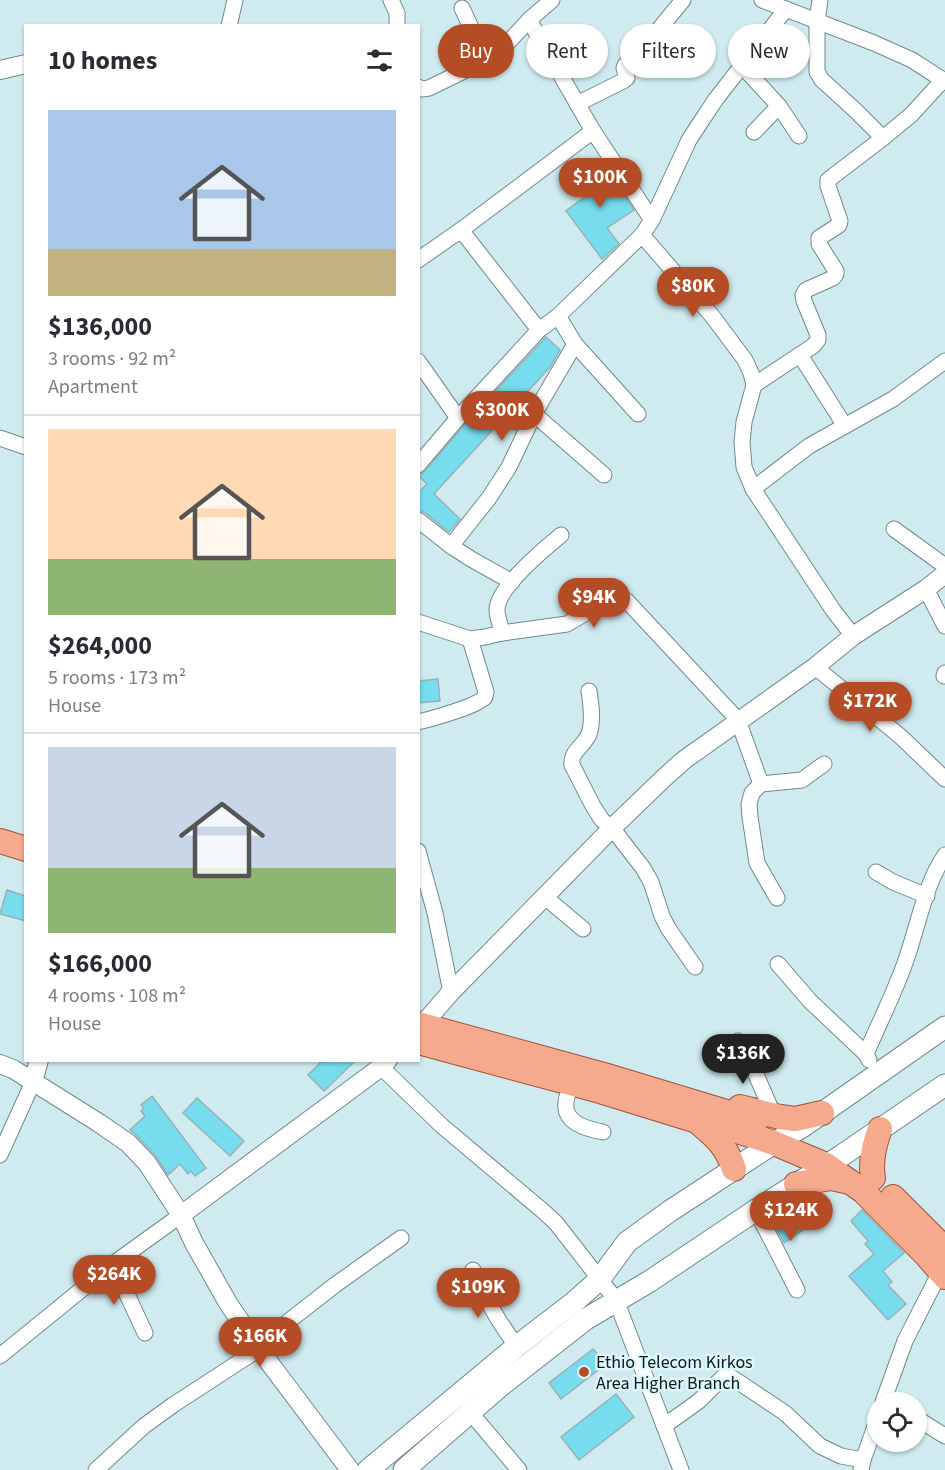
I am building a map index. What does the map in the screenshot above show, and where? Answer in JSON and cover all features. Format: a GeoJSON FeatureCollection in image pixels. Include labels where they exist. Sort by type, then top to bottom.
{"type":"FeatureCollection","features":[{"type":"Feature","properties":{"kind":"main road"},"geometry":{"type":"LineString","coordinates":[[0,841],[24,848]]}},
{"type":"Feature","properties":{"kind":"main road"},"geometry":{"type":"LineString","coordinates":[[0,857],[24,864]]}},
{"type":"Feature","properties":{"kind":"main road"},"geometry":{"type":"LineString","coordinates":[[368,1470],[517,1346],[573,1303],[599,1280],[627,1242],[670,1211],[822,1113],[945,1027]]}},
{"type":"Feature","properties":{"kind":"main road"},"geometry":{"type":"LineString","coordinates":[[420,1030],[474,1056],[573,1084],[697,1111],[736,1114],[782,1138],[834,1160],[863,1180],[943,1266]]}},
{"type":"Feature","properties":{"kind":"main road"},"geometry":{"type":"LineString","coordinates":[[420,1030],[491,1043],[697,1111],[729,1153],[734,1169]]}},
{"type":"Feature","properties":{"kind":"main road"},"geometry":{"type":"LineString","coordinates":[[404,1470],[499,1387],[586,1319],[650,1281],[945,1085]]}},
{"type":"Feature","properties":{"kind":"main road"},"geometry":{"type":"LineString","coordinates":[[697,1111],[712,1101],[795,1119],[822,1113]]}},
{"type":"Feature","properties":{"kind":"main road"},"geometry":{"type":"LineString","coordinates":[[863,1180],[880,1129]]}},
{"type":"Feature","properties":{"kind":"main road"},"geometry":{"type":"LineString","coordinates":[[796,1184],[831,1179],[863,1180]]}},
{"type":"Feature","properties":{"kind":"street"},"geometry":{"type":"LineString","coordinates":[[229,24],[235,0]]}},
{"type":"Feature","properties":{"kind":"street"},"geometry":{"type":"LineString","coordinates":[[391,0],[397,13],[397,24]]}},
{"type":"Feature","properties":{"kind":"street"},"geometry":{"type":"LineString","coordinates":[[514,36],[552,0]]}},
{"type":"Feature","properties":{"kind":"street"},"geometry":{"type":"LineString","coordinates":[[577,104],[627,78],[625,65],[642,50],[683,0]]}},
{"type":"Feature","properties":{"kind":"street"},"geometry":{"type":"LineString","coordinates":[[754,385],[813,346],[818,340],[803,295],[806,290],[834,278],[836,274],[819,244],[819,238],[839,225],[840,221],[828,180],[911,115],[944,81],[912,60],[874,43],[762,0]]}},
{"type":"Feature","properties":{"kind":"street"},"geometry":{"type":"LineString","coordinates":[[820,0],[817,22],[817,72],[822,80],[883,138]]}},
{"type":"Feature","properties":{"kind":"street"},"geometry":{"type":"LineString","coordinates":[[462,8],[469,24]]}},
{"type":"Feature","properties":{"kind":"street"},"geometry":{"type":"LineString","coordinates":[[774,24],[786,9]]}},
{"type":"Feature","properties":{"kind":"street"},"geometry":{"type":"LineString","coordinates":[[529,20],[593,131],[652,220]]}},
{"type":"Feature","properties":{"kind":"street"},"geometry":{"type":"LineString","coordinates":[[0,70],[24,64]]}},
{"type":"Feature","properties":{"kind":"street"},"geometry":{"type":"LineString","coordinates":[[420,88],[429,88],[449,78]]}},
{"type":"Feature","properties":{"kind":"street"},"geometry":{"type":"LineString","coordinates":[[420,463],[539,330],[558,316],[642,235],[652,220],[689,141],[733,78]]}},
{"type":"Feature","properties":{"kind":"street"},"geometry":{"type":"LineString","coordinates":[[753,78],[779,106],[799,136]]}},
{"type":"Feature","properties":{"kind":"street"},"geometry":{"type":"LineString","coordinates":[[754,132],[779,106]]}},
{"type":"Feature","properties":{"kind":"street"},"geometry":{"type":"LineString","coordinates":[[420,259],[593,131]]}},
{"type":"Feature","properties":{"kind":"street"},"geometry":{"type":"LineString","coordinates":[[461,230],[539,330]]}},
{"type":"Feature","properties":{"kind":"street"},"geometry":{"type":"LineString","coordinates":[[642,235],[713,316],[752,373],[754,385],[744,422],[742,442],[744,467],[753,489],[832,610],[853,636]]}},
{"type":"Feature","properties":{"kind":"street"},"geometry":{"type":"LineString","coordinates":[[558,316],[575,344],[638,414]]}},
{"type":"Feature","properties":{"kind":"street"},"geometry":{"type":"LineString","coordinates":[[451,546],[489,498],[509,467],[534,414],[575,344]]}},
{"type":"Feature","properties":{"kind":"street"},"geometry":{"type":"LineString","coordinates":[[800,355],[845,426]]}},
{"type":"Feature","properties":{"kind":"street"},"geometry":{"type":"LineString","coordinates":[[753,489],[809,446],[892,399],[945,361]]}},
{"type":"Feature","properties":{"kind":"street"},"geometry":{"type":"LineString","coordinates":[[420,364],[458,418]]}},
{"type":"Feature","properties":{"kind":"street"},"geometry":{"type":"LineString","coordinates":[[534,414],[604,475]]}},
{"type":"Feature","properties":{"kind":"street"},"geometry":{"type":"LineString","coordinates":[[0,438],[24,446]]}},
{"type":"Feature","properties":{"kind":"street"},"geometry":{"type":"LineString","coordinates":[[420,522],[451,546],[512,582]]}},
{"type":"Feature","properties":{"kind":"street"},"geometry":{"type":"LineString","coordinates":[[894,529],[945,566]]}},
{"type":"Feature","properties":{"kind":"street"},"geometry":{"type":"LineString","coordinates":[[502,633],[497,610],[505,591],[539,553],[561,536]]}},
{"type":"Feature","properties":{"kind":"street"},"geometry":{"type":"LineString","coordinates":[[420,1030],[451,992],[612,828],[684,760],[815,667],[853,636],[926,589],[945,574]]}},
{"type":"Feature","properties":{"kind":"street"},"geometry":{"type":"LineString","coordinates":[[926,589],[945,626]]}},
{"type":"Feature","properties":{"kind":"street"},"geometry":{"type":"LineString","coordinates":[[420,623],[470,639],[485,638],[502,633],[567,624],[612,598],[619,597],[627,601],[738,720],[761,784]]}},
{"type":"Feature","properties":{"kind":"street"},"geometry":{"type":"LineString","coordinates":[[420,721],[451,713],[484,697],[486,692],[470,639]]}},
{"type":"Feature","properties":{"kind":"street"},"geometry":{"type":"LineString","coordinates":[[815,667],[900,736],[945,779]]}},
{"type":"Feature","properties":{"kind":"street"},"geometry":{"type":"LineString","coordinates":[[589,692],[592,713],[590,731],[587,739],[574,753],[572,765],[602,820],[612,828],[643,868],[651,882],[668,928],[695,967]]}},
{"type":"Feature","properties":{"kind":"street"},"geometry":{"type":"LineString","coordinates":[[777,898],[757,863],[749,804],[752,793],[761,784],[802,780],[824,764]]}},
{"type":"Feature","properties":{"kind":"street"},"geometry":{"type":"LineString","coordinates":[[866,1054],[905,964],[931,881],[945,855]]}},
{"type":"Feature","properties":{"kind":"street"},"geometry":{"type":"LineString","coordinates":[[420,857],[435,913],[451,992]]}},
{"type":"Feature","properties":{"kind":"street"},"geometry":{"type":"LineString","coordinates":[[876,872],[900,886],[927,896]]}},
{"type":"Feature","properties":{"kind":"street"},"geometry":{"type":"LineString","coordinates":[[545,897],[583,929]]}},
{"type":"Feature","properties":{"kind":"street"},"geometry":{"type":"LineString","coordinates":[[778,964],[810,1001],[866,1054],[877,1074]]}},
{"type":"Feature","properties":{"kind":"street"},"geometry":{"type":"LineString","coordinates":[[738,1041],[751,1063],[774,1116]]}},
{"type":"Feature","properties":{"kind":"street"},"geometry":{"type":"LineString","coordinates":[[0,1155],[33,1082],[38,1062]]}},
{"type":"Feature","properties":{"kind":"street"},"geometry":{"type":"LineString","coordinates":[[0,1064],[14,1069],[99,1123],[128,1143],[147,1164],[181,1215],[194,1244],[228,1303],[259,1349],[350,1470]]}},
{"type":"Feature","properties":{"kind":"street"},"geometry":{"type":"LineString","coordinates":[[0,1356],[113,1264],[384,1064],[442,1126],[556,1223],[616,1300],[681,1470]]}},
{"type":"Feature","properties":{"kind":"street"},"geometry":{"type":"LineString","coordinates":[[573,1084],[566,1100],[566,1109],[570,1118],[589,1129],[603,1132]]}},
{"type":"Feature","properties":{"kind":"street"},"geometry":{"type":"LineString","coordinates":[[756,1210],[797,1290]]}},
{"type":"Feature","properties":{"kind":"street"},"geometry":{"type":"LineString","coordinates":[[96,1470],[144,1426],[259,1349],[276,1331],[400,1238]]}},
{"type":"Feature","properties":{"kind":"street"},"geometry":{"type":"LineString","coordinates":[[113,1264],[145,1334]]}},
{"type":"Feature","properties":{"kind":"street"},"geometry":{"type":"LineString","coordinates":[[890,1392],[905,1341],[943,1266]]}},
{"type":"Feature","properties":{"kind":"street"},"geometry":{"type":"LineString","coordinates":[[473,1270],[491,1309],[517,1346]]}},
{"type":"Feature","properties":{"kind":"street"},"geometry":{"type":"LineString","coordinates":[[664,1426],[699,1401],[723,1377],[728,1376],[784,1413],[820,1446],[862,1465],[867,1450]]}},
{"type":"Feature","properties":{"kind":"street"},"geometry":{"type":"LineString","coordinates":[[470,1412],[519,1470]]}},
{"type":"Feature","properties":{"kind":"street"},"geometry":{"type":"LineString","coordinates":[[927,1425],[945,1436]]}},
{"type":"Feature","properties":{"kind":"building"},"geometry":{"type":"Polygon","coordinates":[[[600,159],[634,210],[607,228],[619,244],[602,259],[566,211],[594,190],[582,171],[600,159]]]}},
{"type":"Feature","properties":{"kind":"building"},"geometry":{"type":"Polygon","coordinates":[[[546,337],[560,350],[550,367],[434,494],[460,519],[449,532],[420,511],[420,491],[427,484],[420,475],[546,337]]]}},
{"type":"Feature","properties":{"kind":"building"},"geometry":{"type":"Polygon","coordinates":[[[438,679],[440,701],[420,703],[420,681],[438,679]]]}},
{"type":"Feature","properties":{"kind":"building"},"geometry":{"type":"Polygon","coordinates":[[[7,890],[24,895],[24,920],[0,914],[7,890]]]}},
{"type":"Feature","properties":{"kind":"building"},"geometry":{"type":"Polygon","coordinates":[[[321,1062],[354,1062],[324,1091],[308,1075],[321,1062]]]}},
{"type":"Feature","properties":{"kind":"building"},"geometry":{"type":"Polygon","coordinates":[[[152,1096],[206,1168],[195,1176],[191,1171],[188,1174],[180,1164],[168,1175],[155,1155],[130,1130],[145,1116],[141,1111],[144,1109],[141,1105],[152,1096]]]}},
{"type":"Feature","properties":{"kind":"building"},"geometry":{"type":"Polygon","coordinates":[[[197,1098],[244,1141],[230,1156],[183,1113],[197,1098]]]}},
{"type":"Feature","properties":{"kind":"building"},"geometry":{"type":"Polygon","coordinates":[[[821,1194],[832,1210],[784,1243],[773,1222],[812,1196],[821,1194]]]}},
{"type":"Feature","properties":{"kind":"building"},"geometry":{"type":"Polygon","coordinates":[[[862,1210],[904,1253],[883,1271],[892,1282],[888,1285],[906,1304],[888,1320],[849,1276],[874,1254],[865,1244],[868,1241],[851,1221],[862,1210]]]}},
{"type":"Feature","properties":{"kind":"building"},"geometry":{"type":"Polygon","coordinates":[[[593,1349],[606,1364],[561,1399],[549,1383],[593,1349]]]}},
{"type":"Feature","properties":{"kind":"building"},"geometry":{"type":"Polygon","coordinates":[[[616,1394],[634,1417],[579,1460],[561,1437],[616,1394]]]}},
{"type":"Feature","properties":{"kind":"place","name":"Ethio Telecom Kirkos Area Higher Branch"},"geometry":{"type":"Point","coordinates":[584,1372]}}]}
